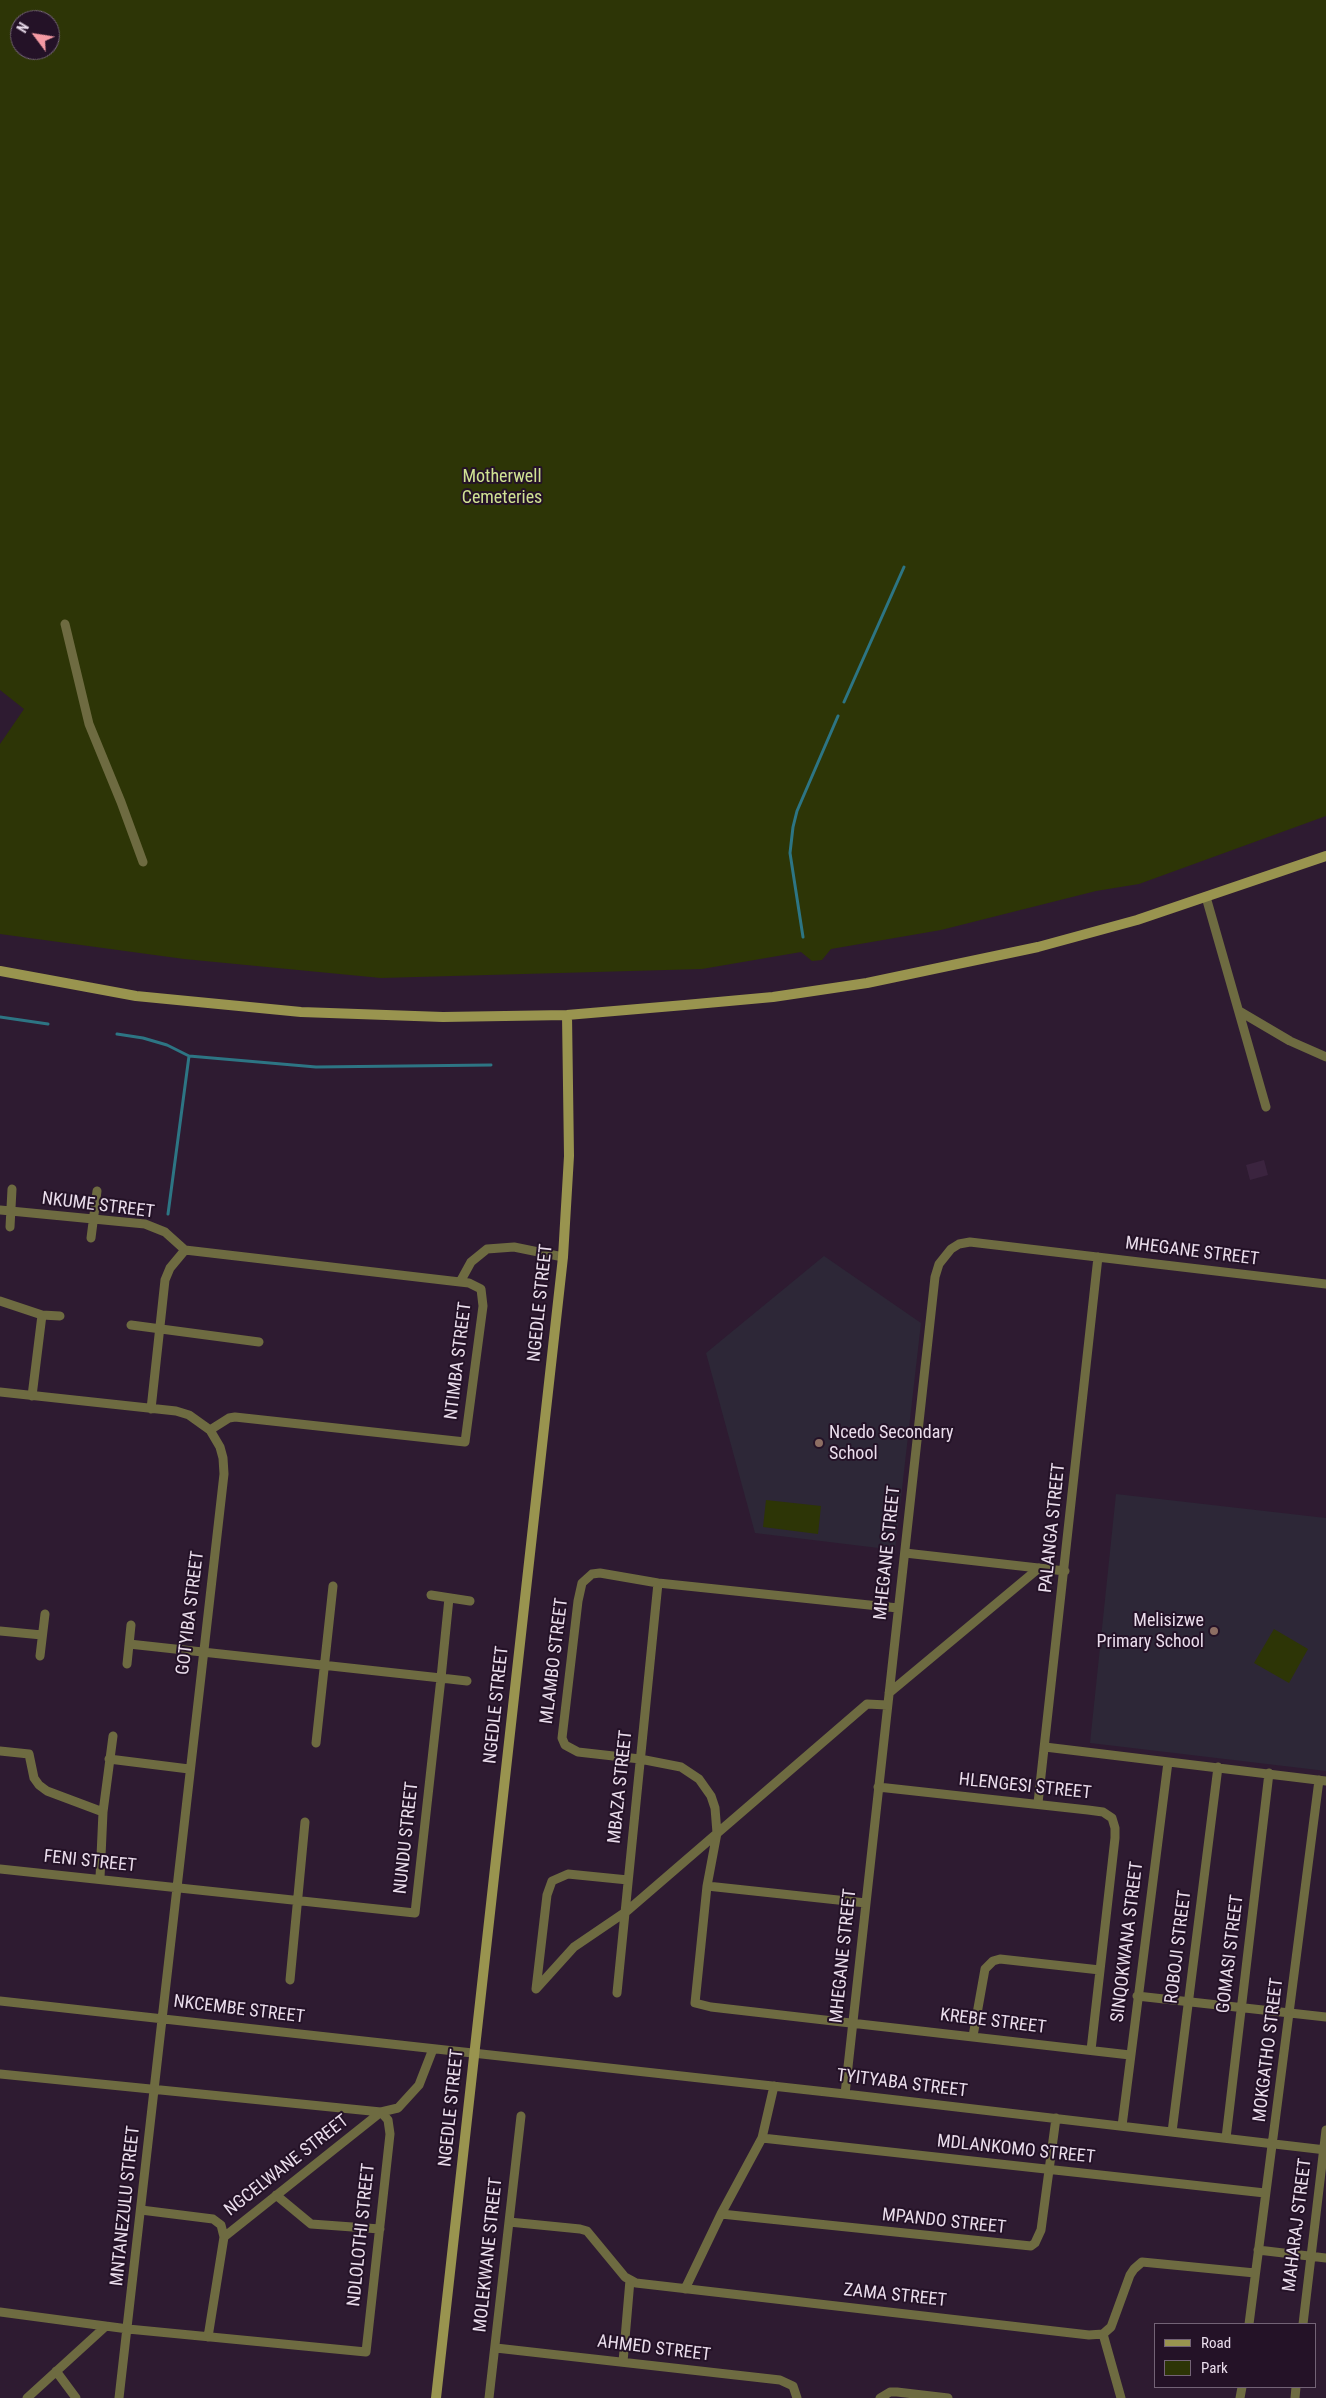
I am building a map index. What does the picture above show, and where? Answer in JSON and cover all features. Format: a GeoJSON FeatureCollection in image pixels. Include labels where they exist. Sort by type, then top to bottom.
{"type":"FeatureCollection","features":[{"type":"Feature","properties":{"kind":"street"},"geometry":{"type":"LineString","coordinates":[[64,624],[89,724],[143,862]]}},
{"type":"Feature","properties":{"kind":"street"},"geometry":{"type":"LineString","coordinates":[[0,971],[136,996],[301,1012],[443,1016],[567,1015],[772,997],[866,983],[1038,947],[1137,920],[1326,856]]}},
{"type":"Feature","properties":{"kind":"street"},"geometry":{"type":"LineString","coordinates":[[1206,897],[1266,1107]]}},
{"type":"Feature","properties":{"kind":"street"},"geometry":{"type":"LineString","coordinates":[[1239,1011],[1290,1041],[1326,1057]]}},
{"type":"Feature","properties":{"kind":"street","name":"NGEDLE STREET"},"geometry":{"type":"LineString","coordinates":[[436,2398],[563,1257],[569,1156],[567,1015]]}},
{"type":"Feature","properties":{"kind":"street"},"geometry":{"type":"LineString","coordinates":[[10,1227],[12,1189]]}},
{"type":"Feature","properties":{"kind":"street"},"geometry":{"type":"LineString","coordinates":[[91,1238],[97,1192]]}},
{"type":"Feature","properties":{"kind":"street","name":"NKUME STREET"},"geometry":{"type":"LineString","coordinates":[[0,1210],[152,1226],[165,1232],[185,1250]]}},
{"type":"Feature","properties":{"kind":"street","name":"MHEGANE STREET"},"geometry":{"type":"LineString","coordinates":[[845,2094],[935,1277],[944,1256],[959,1244],[970,1242],[1326,1284]]}},
{"type":"Feature","properties":{"kind":"street"},"geometry":{"type":"LineString","coordinates":[[460,1282],[471,1262],[487,1249],[514,1247],[563,1257]]}},
{"type":"Feature","properties":{"kind":"street"},"geometry":{"type":"LineString","coordinates":[[151,1409],[167,1273],[185,1250]]}},
{"type":"Feature","properties":{"kind":"street","name":"NTIMBA STREET"},"geometry":{"type":"LineString","coordinates":[[185,1250],[460,1282],[475,1285],[481,1289],[483,1295],[465,1442],[235,1417],[223,1421],[210,1430]]}},
{"type":"Feature","properties":{"kind":"street","name":"PALANGA STREET"},"geometry":{"type":"LineString","coordinates":[[1038,1803],[1098,1257]]}},
{"type":"Feature","properties":{"kind":"street"},"geometry":{"type":"LineString","coordinates":[[0,1301],[42,1315],[60,1316]]}},
{"type":"Feature","properties":{"kind":"street"},"geometry":{"type":"LineString","coordinates":[[32,1396],[42,1315]]}},
{"type":"Feature","properties":{"kind":"street"},"geometry":{"type":"LineString","coordinates":[[131,1324],[259,1342]]}},
{"type":"Feature","properties":{"kind":"street","name":"GOTYIBA STREET"},"geometry":{"type":"LineString","coordinates":[[0,1392],[189,1415],[210,1430],[220,1446],[224,1474],[189,1769],[164,2018]]}},
{"type":"Feature","properties":{"kind":"street"},"geometry":{"type":"LineString","coordinates":[[905,1553],[1065,1571]]}},
{"type":"Feature","properties":{"kind":"street"},"geometry":{"type":"LineString","coordinates":[[889,1693],[1039,1568]]}},
{"type":"Feature","properties":{"kind":"street","name":"MLAMBO STREET"},"geometry":{"type":"LineString","coordinates":[[852,2022],[711,2007],[695,2003],[707,1886],[717,1833],[715,1808],[711,1796],[699,1780],[689,1771],[674,1764],[578,1752],[570,1749],[562,1738],[578,1601],[582,1583],[592,1574],[658,1583],[898,1608]]}},
{"type":"Feature","properties":{"kind":"street","name":"MBAZA STREET"},"geometry":{"type":"LineString","coordinates":[[617,1993],[627,1911],[628,1880],[658,1583]]}},
{"type":"Feature","properties":{"kind":"street"},"geometry":{"type":"LineString","coordinates":[[316,1743],[322,1665],[332,1586]]}},
{"type":"Feature","properties":{"kind":"street"},"geometry":{"type":"LineString","coordinates":[[431,1596],[470,1601]]}},
{"type":"Feature","properties":{"kind":"street","name":"NUNDU STREET"},"geometry":{"type":"LineString","coordinates":[[176,1889],[415,1913],[449,1598]]}},
{"type":"Feature","properties":{"kind":"street"},"geometry":{"type":"LineString","coordinates":[[40,1656],[45,1614]]}},
{"type":"Feature","properties":{"kind":"street"},"geometry":{"type":"LineString","coordinates":[[127,1664],[131,1625]]}},
{"type":"Feature","properties":{"kind":"street"},"geometry":{"type":"LineString","coordinates":[[0,1632],[42,1635]]}},
{"type":"Feature","properties":{"kind":"street"},"geometry":{"type":"LineString","coordinates":[[129,1644],[467,1681]]}},
{"type":"Feature","properties":{"kind":"street"},"geometry":{"type":"LineString","coordinates":[[628,1880],[568,1874],[552,1880],[547,1895],[536,1989],[574,1947],[627,1911],[867,1704],[887,1705]]}},
{"type":"Feature","properties":{"kind":"street"},"geometry":{"type":"LineString","coordinates":[[100,1878],[103,1812],[113,1736]]}},
{"type":"Feature","properties":{"kind":"street"},"geometry":{"type":"LineString","coordinates":[[1045,1748],[1269,1773],[1323,1781]]}},
{"type":"Feature","properties":{"kind":"street"},"geometry":{"type":"LineString","coordinates":[[0,1751],[29,1754],[34,1778],[38,1785],[47,1791],[103,1812]]}},
{"type":"Feature","properties":{"kind":"street"},"geometry":{"type":"LineString","coordinates":[[109,1759],[189,1769]]}},
{"type":"Feature","properties":{"kind":"street","name":"SINQOKWANA STREET"},"geometry":{"type":"LineString","coordinates":[[1122,2126],[1168,1762]]}},
{"type":"Feature","properties":{"kind":"street","name":"ROBOJI STREET"},"geometry":{"type":"LineString","coordinates":[[1172,2132],[1218,1767]]}},
{"type":"Feature","properties":{"kind":"street","name":"GOMASI STREET"},"geometry":{"type":"LineString","coordinates":[[1226,2138],[1269,1773]]}},
{"type":"Feature","properties":{"kind":"street","name":"MOKGATHO STREET"},"geometry":{"type":"LineString","coordinates":[[1249,2323],[1265,2193],[1274,2144],[1290,2014],[1323,1781]]}},
{"type":"Feature","properties":{"kind":"street","name":"HLENGESI STREET"},"geometry":{"type":"LineString","coordinates":[[878,1787],[1038,1803],[1108,1814],[1114,1822],[1115,1838],[1091,2050]]}},
{"type":"Feature","properties":{"kind":"street"},"geometry":{"type":"LineString","coordinates":[[290,1980],[305,1822]]}},
{"type":"Feature","properties":{"kind":"street","name":"FENI STREET"},"geometry":{"type":"LineString","coordinates":[[0,1868],[100,1878],[176,1889]]}},
{"type":"Feature","properties":{"kind":"street"},"geometry":{"type":"LineString","coordinates":[[707,1886],[866,1903]]}},
{"type":"Feature","properties":{"kind":"street"},"geometry":{"type":"LineString","coordinates":[[973,2036],[985,1969],[993,1961],[1000,1959],[1100,1970]]}},
{"type":"Feature","properties":{"kind":"street"},"geometry":{"type":"LineString","coordinates":[[1138,1996],[1326,2017]]}},
{"type":"Feature","properties":{"kind":"street","name":"NKCEMBE STREET"},"geometry":{"type":"LineString","coordinates":[[0,2000],[474,2054]]}},
{"type":"Feature","properties":{"kind":"street","name":"MNTANEZULU STREET"},"geometry":{"type":"LineString","coordinates":[[120,2398],[164,2018]]}},
{"type":"Feature","properties":{"kind":"street","name":"KREBE STREET"},"geometry":{"type":"LineString","coordinates":[[852,2022],[1130,2055]]}},
{"type":"Feature","properties":{"kind":"street","name":"NGCELWANE STREET"},"geometry":{"type":"LineString","coordinates":[[208,2337],[224,2237],[381,2112],[398,2108],[410,2096],[424,2076],[433,2049]]}},
{"type":"Feature","properties":{"kind":"street","name":"TYITYABA STREET"},"geometry":{"type":"LineString","coordinates":[[474,2054],[845,2094],[1325,2150]]}},
{"type":"Feature","properties":{"kind":"street"},"geometry":{"type":"LineString","coordinates":[[0,2074],[381,2112]]}},
{"type":"Feature","properties":{"kind":"street"},"geometry":{"type":"LineString","coordinates":[[685,2289],[721,2214],[762,2138],[774,2086]]}},
{"type":"Feature","properties":{"kind":"street","name":"NDLOLOTHI STREET"},"geometry":{"type":"LineString","coordinates":[[0,2312],[128,2329],[366,2352],[390,2134],[388,2120],[381,2112]]}},
{"type":"Feature","properties":{"kind":"street","name":"MOLEKWANE STREET"},"geometry":{"type":"LineString","coordinates":[[489,2398],[521,2116]]}},
{"type":"Feature","properties":{"kind":"street","name":"MPANDO STREET"},"geometry":{"type":"LineString","coordinates":[[721,2214],[1031,2246],[1035,2243],[1041,2230],[1047,2171],[1056,2118]]}},
{"type":"Feature","properties":{"kind":"street","name":"MAHARAJ STREET"},"geometry":{"type":"LineString","coordinates":[[1303,2323],[1326,2130]]}},
{"type":"Feature","properties":{"kind":"street","name":"MDLANKOMO STREET"},"geometry":{"type":"LineString","coordinates":[[762,2138],[1047,2171],[1265,2193]]}},
{"type":"Feature","properties":{"kind":"street"},"geometry":{"type":"LineString","coordinates":[[276,2196],[311,2224],[380,2229]]}},
{"type":"Feature","properties":{"kind":"street"},"geometry":{"type":"LineString","coordinates":[[141,2210],[216,2220],[221,2224],[224,2237]]}},
{"type":"Feature","properties":{"kind":"street"},"geometry":{"type":"LineString","coordinates":[[510,2222],[587,2231],[630,2280],[623,2362]]}},
{"type":"Feature","properties":{"kind":"street"},"geometry":{"type":"LineString","coordinates":[[1258,2250],[1326,2258]]}},
{"type":"Feature","properties":{"kind":"street"},"geometry":{"type":"LineString","coordinates":[[1121,2398],[1103,2334],[1113,2323],[1134,2268],[1142,2262],[1255,2273]]}},
{"type":"Feature","properties":{"kind":"street","name":"ZAMA STREET"},"geometry":{"type":"LineString","coordinates":[[630,2280],[685,2289],[1089,2335],[1103,2334]]}},
{"type":"Feature","properties":{"kind":"street"},"geometry":{"type":"LineString","coordinates":[[27,2398],[106,2326]]}},
{"type":"Feature","properties":{"kind":"street","name":"AHMED STREET"},"geometry":{"type":"LineString","coordinates":[[496,2348],[780,2380],[793,2386],[797,2398]]}},
{"type":"Feature","properties":{"kind":"street"},"geometry":{"type":"LineString","coordinates":[[56,2371],[76,2398]]}},
{"type":"Feature","properties":{"kind":"street"},"geometry":{"type":"LineString","coordinates":[[880,2398],[890,2392],[897,2392],[948,2398]]}},
{"type":"Feature","properties":{"kind":"shaded area"},"geometry":{"type":"Polygon","coordinates":[[[1264,1160],[1268,1175],[1250,1180],[1246,1165],[1264,1160]]]}},
{"type":"Feature","properties":{"kind":"shaded area","name":"Ncedo Secondary School"},"geometry":{"type":"Polygon","coordinates":[[[824,1256],[921,1323],[895,1550],[755,1533],[706,1353],[824,1256]]]}},
{"type":"Feature","properties":{"kind":"shaded area","name":"Melisizwe Primary School"},"geometry":{"type":"Polygon","coordinates":[[[1116,1494],[1326,1518],[1326,1771],[1090,1743],[1116,1494]]]}},
{"type":"Feature","properties":{"kind":"green space","name":"Motherwell Cemeteries"},"geometry":{"type":"Polygon","coordinates":[[[0,0],[1326,0],[1326,816],[1139,884],[1096,891],[941,930],[831,949],[822,960],[812,961],[801,952],[702,969],[381,978],[184,959],[0,934],[0,744],[24,709],[0,690],[0,0]]]}},
{"type":"Feature","properties":{"kind":"green space"},"geometry":{"type":"Polygon","coordinates":[[[766,1500],[821,1506],[818,1534],[763,1527],[766,1500]]]}},
{"type":"Feature","properties":{"kind":"green space"},"geometry":{"type":"Polygon","coordinates":[[[1274,1629],[1308,1649],[1289,1683],[1254,1663],[1274,1629]]]}},
{"type":"Feature","properties":{"kind":"waterway"},"geometry":{"type":"LineString","coordinates":[[844,702],[904,567]]}},
{"type":"Feature","properties":{"kind":"waterway"},"geometry":{"type":"LineString","coordinates":[[803,937],[790,853],[793,827],[797,811],[838,716]]}},
{"type":"Feature","properties":{"kind":"waterway"},"geometry":{"type":"LineString","coordinates":[[0,1017],[48,1024]]}},
{"type":"Feature","properties":{"kind":"waterway"},"geometry":{"type":"LineString","coordinates":[[117,1034],[143,1038],[167,1045],[189,1056]]}},
{"type":"Feature","properties":{"kind":"waterway"},"geometry":{"type":"LineString","coordinates":[[168,1214],[189,1056],[316,1067],[491,1065]]}},
{"type":"Feature","properties":{"kind":"place","name":"Ncedo Secondary School"},"geometry":{"type":"Point","coordinates":[819,1443]}},
{"type":"Feature","properties":{"kind":"place","name":"Melisizwe Primary School"},"geometry":{"type":"Point","coordinates":[1214,1631]}}]}
